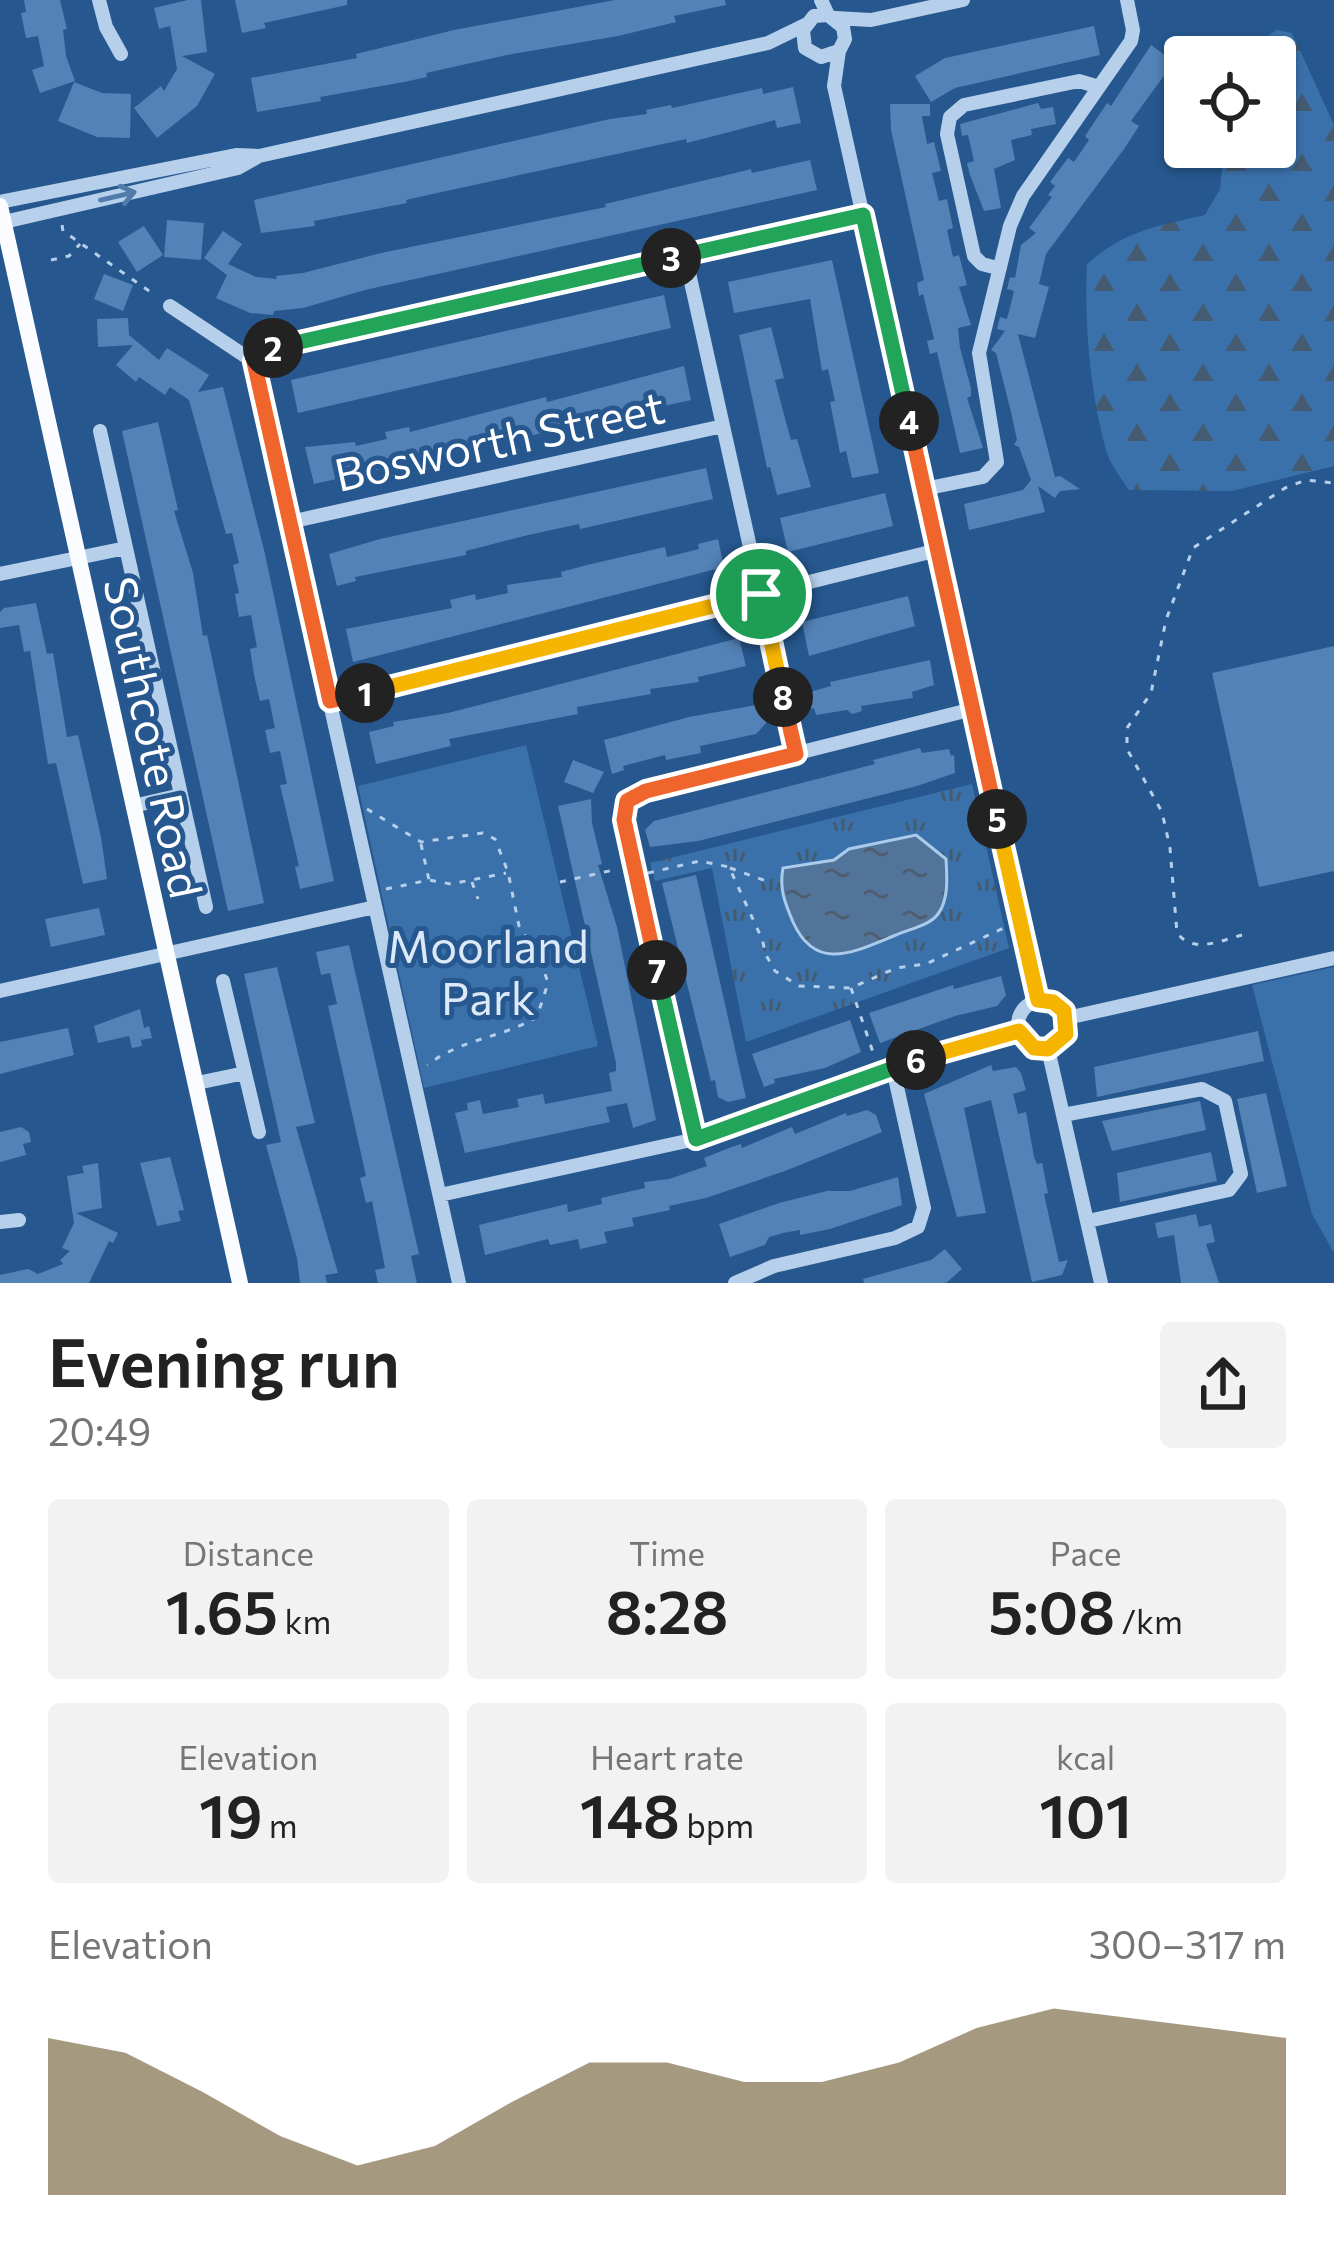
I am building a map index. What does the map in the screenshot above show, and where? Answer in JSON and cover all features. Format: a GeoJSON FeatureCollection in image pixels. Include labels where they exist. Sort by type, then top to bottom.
{"type":"FeatureCollection","features":[{"type":"Feature","properties":{"kind":"main road","name":"Southcote Road"},"geometry":{"type":"LineString","coordinates":[[1,210],[240,1283]]}},
{"type":"Feature","properties":{"kind":"street"},"geometry":{"type":"LineString","coordinates":[[99,0],[106,27],[121,54]]}},
{"type":"Feature","properties":{"kind":"street"},"geometry":{"type":"LineString","coordinates":[[809,0],[803,42],[834,86],[1038,1000]]}},
{"type":"Feature","properties":{"kind":"street"},"geometry":{"type":"LineString","coordinates":[[1,210],[238,168],[259,156],[768,43],[828,11],[871,20],[963,0]]}},
{"type":"Feature","properties":{"kind":"street"},"geometry":{"type":"LineString","coordinates":[[924,489],[983,477],[997,462],[979,353],[998,268],[1023,196],[1131,41],[1126,0]]}},
{"type":"Feature","properties":{"kind":"street"},"geometry":{"type":"LineString","coordinates":[[828,11],[843,27],[834,86]]}},
{"type":"Feature","properties":{"kind":"street"},"geometry":{"type":"LineString","coordinates":[[768,43],[827,57],[871,20]]}},
{"type":"Feature","properties":{"kind":"street"},"geometry":{"type":"LineString","coordinates":[[998,268],[974,256],[947,134],[950,117],[964,106],[1079,81],[1099,87]]}},
{"type":"Feature","properties":{"kind":"street"},"geometry":{"type":"LineString","coordinates":[[254,362],[286,343],[863,215]]}},
{"type":"Feature","properties":{"kind":"street"},"geometry":{"type":"LineString","coordinates":[[685,255],[796,754]]}},
{"type":"Feature","properties":{"kind":"street"},"geometry":{"type":"LineString","coordinates":[[170,306],[254,362],[459,1283]]}},
{"type":"Feature","properties":{"kind":"street","name":"Bosworth Street"},"geometry":{"type":"LineString","coordinates":[[290,522],[724,426]]}},
{"type":"Feature","properties":{"kind":"street"},"geometry":{"type":"LineString","coordinates":[[100,431],[206,907]]}},
{"type":"Feature","properties":{"kind":"street"},"geometry":{"type":"LineString","coordinates":[[0,574],[126,548]]}},
{"type":"Feature","properties":{"kind":"street"},"geometry":{"type":"LineString","coordinates":[[330,701],[938,550]]}},
{"type":"Feature","properties":{"kind":"street"},"geometry":{"type":"LineString","coordinates":[[696,1139],[624,810],[635,795],[973,710]]}},
{"type":"Feature","properties":{"kind":"street"},"geometry":{"type":"LineString","coordinates":[[133,806],[182,795]]}},
{"type":"Feature","properties":{"kind":"street"},"geometry":{"type":"LineString","coordinates":[[0,991],[375,907]]}},
{"type":"Feature","properties":{"kind":"street"},"geometry":{"type":"LineString","coordinates":[[1067,1018],[1334,958]]}},
{"type":"Feature","properties":{"kind":"street"},"geometry":{"type":"LineString","coordinates":[[223,981],[259,1132]]}},
{"type":"Feature","properties":{"kind":"street"},"geometry":{"type":"LineString","coordinates":[[1038,1000],[1059,1006],[1067,1018],[1062,1041],[1048,1049],[1034,1048],[1019,1031],[1024,1009],[1038,1000]]}},
{"type":"Feature","properties":{"kind":"street"},"geometry":{"type":"LineString","coordinates":[[440,1196],[696,1139],[893,1069],[1019,1031]]}},
{"type":"Feature","properties":{"kind":"street"},"geometry":{"type":"LineString","coordinates":[[1048,1049],[1101,1283]]}},
{"type":"Feature","properties":{"kind":"street"},"geometry":{"type":"LineString","coordinates":[[735,1283],[774,1266],[896,1238],[918,1227],[924,1208],[893,1069]]}},
{"type":"Feature","properties":{"kind":"street"},"geometry":{"type":"LineString","coordinates":[[197,1083],[245,1073]]}},
{"type":"Feature","properties":{"kind":"street"},"geometry":{"type":"LineString","coordinates":[[1063,1115],[1202,1089],[1226,1100],[1241,1174],[1229,1190],[1088,1221]]}},
{"type":"Feature","properties":{"kind":"street"},"geometry":{"type":"LineString","coordinates":[[0,1222],[19,1220]]}},
{"type":"Feature","properties":{"kind":"path"},"geometry":{"type":"LineString","coordinates":[[61,223],[63,231],[152,293]]}},
{"type":"Feature","properties":{"kind":"path"},"geometry":{"type":"LineString","coordinates":[[51,260],[69,256],[81,243]]}},
{"type":"Feature","properties":{"kind":"path"},"geometry":{"type":"LineString","coordinates":[[1242,935],[1202,946],[1190,944],[1177,933],[1162,812],[1127,749],[1127,728],[1150,693],[1166,620],[1193,548],[1285,488],[1306,481],[1334,483]]}},
{"type":"Feature","properties":{"kind":"path"},"geometry":{"type":"LineString","coordinates":[[365,808],[421,842],[483,833],[500,846],[519,926],[548,983],[537,1017],[519,1028],[465,1042],[413,1076]]}},
{"type":"Feature","properties":{"kind":"path"},"geometry":{"type":"LineString","coordinates":[[421,842],[429,880]]}},
{"type":"Feature","properties":{"kind":"path"},"geometry":{"type":"LineString","coordinates":[[646,874],[700,861],[769,882]]}},
{"type":"Feature","properties":{"kind":"path"},"geometry":{"type":"LineString","coordinates":[[729,868],[776,971],[799,986],[850,988],[896,968],[940,958],[1006,927]]}},
{"type":"Feature","properties":{"kind":"path"},"geometry":{"type":"LineString","coordinates":[[560,882],[620,869]]}},
{"type":"Feature","properties":{"kind":"path"},"geometry":{"type":"LineString","coordinates":[[381,890],[429,880],[451,884],[508,872]]}},
{"type":"Feature","properties":{"kind":"path"},"geometry":{"type":"LineString","coordinates":[[471,880],[478,899]]}},
{"type":"Feature","properties":{"kind":"path"},"geometry":{"type":"LineString","coordinates":[[850,988],[875,1060]]}},
{"type":"Feature","properties":{"kind":"green space"},"geometry":{"type":"Polygon","coordinates":[[[1277,30],[1293,36],[1268,36],[1277,30]]]}},
{"type":"Feature","properties":{"kind":"green space"},"geometry":{"type":"Polygon","coordinates":[[[1296,42],[1334,125],[1334,466],[1232,491],[1129,490],[1108,455],[1096,405],[1087,333],[1087,264],[1129,236],[1205,215],[1220,189],[1222,168],[1296,168],[1296,42]]]}},
{"type":"Feature","properties":{"kind":"green space","name":"Moorland Park"},"geometry":{"type":"Polygon","coordinates":[[[526,745],[598,1046],[424,1088],[358,786],[526,745]]]}},
{"type":"Feature","properties":{"kind":"green space"},"geometry":{"type":"Polygon","coordinates":[[[972,784],[1009,948],[746,1042],[712,868],[655,881],[650,863],[972,784]]]}},
{"type":"Feature","properties":{"kind":"green space"},"geometry":{"type":"Polygon","coordinates":[[[1334,967],[1334,1253],[1312,1214],[1252,985],[1334,967]]]}},
{"type":"Feature","properties":{"kind":"water"},"geometry":{"type":"Polygon","coordinates":[[[916,835],[946,859],[946,895],[934,918],[851,952],[825,953],[802,938],[783,896],[783,868],[834,860],[849,849],[916,835]]]}},
{"type":"Feature","properties":{"kind":"building"},"geometry":{"type":"Polygon","coordinates":[[[24,0],[60,0],[67,29],[63,30],[66,56],[75,81],[40,93],[32,70],[44,66],[38,36],[26,38],[21,13],[26,12],[24,0]]]}},
{"type":"Feature","properties":{"kind":"building"},"geometry":{"type":"Polygon","coordinates":[[[201,0],[207,52],[182,56],[215,74],[197,106],[157,138],[134,108],[161,86],[164,91],[177,69],[170,26],[159,29],[154,8],[201,0]]]}},
{"type":"Feature","properties":{"kind":"building"},"geometry":{"type":"Polygon","coordinates":[[[235,0],[347,0],[347,5],[264,23],[266,28],[242,33],[235,0]]]}},
{"type":"Feature","properties":{"kind":"building"},"geometry":{"type":"Polygon","coordinates":[[[615,0],[725,0],[726,5],[674,16],[676,22],[618,36],[507,55],[426,73],[427,77],[257,112],[251,78],[357,58],[356,54],[454,30],[615,0]]]}},
{"type":"Feature","properties":{"kind":"building"},"geometry":{"type":"Polygon","coordinates":[[[1094,26],[1100,55],[955,88],[931,102],[915,76],[945,58],[1094,26]]]}},
{"type":"Feature","properties":{"kind":"building"},"geometry":{"type":"Polygon","coordinates":[[[1151,45],[1164,55],[1164,76],[1131,121],[1139,126],[1046,254],[1039,284],[1049,287],[1035,338],[1018,334],[1055,477],[1080,489],[1060,491],[1055,498],[1038,486],[1045,512],[969,530],[964,504],[1023,490],[1031,480],[1019,447],[1014,445],[1011,412],[996,353],[991,350],[1005,331],[997,329],[1000,317],[1007,319],[1014,291],[1007,289],[1010,277],[1015,278],[1021,245],[1036,233],[1029,228],[1052,197],[1048,195],[1055,186],[1050,182],[1068,158],[1074,162],[1089,140],[1085,136],[1107,103],[1111,106],[1151,45]]]}},
{"type":"Feature","properties":{"kind":"building"},"geometry":{"type":"Polygon","coordinates":[[[74,82],[102,93],[131,94],[130,138],[97,137],[58,121],[74,82]]]}},
{"type":"Feature","properties":{"kind":"building"},"geometry":{"type":"Polygon","coordinates":[[[793,87],[801,123],[777,128],[775,120],[687,143],[686,139],[314,221],[315,226],[261,233],[254,200],[647,114],[646,110],[762,88],[763,94],[793,87]]]}},
{"type":"Feature","properties":{"kind":"building"},"geometry":{"type":"Polygon","coordinates":[[[1038,103],[1041,109],[1053,107],[1056,124],[1031,129],[1032,135],[1011,140],[1015,160],[994,169],[1001,208],[984,211],[967,163],[974,161],[968,135],[962,136],[960,124],[1038,103]]]}},
{"type":"Feature","properties":{"kind":"building"},"geometry":{"type":"Polygon","coordinates":[[[890,104],[930,104],[930,116],[922,116],[927,144],[934,142],[941,171],[932,173],[939,201],[947,199],[953,257],[959,255],[967,285],[959,287],[971,325],[958,328],[971,388],[967,398],[983,448],[960,453],[937,352],[930,354],[927,341],[934,339],[923,294],[919,296],[917,283],[924,280],[891,130],[890,104]]]}},
{"type":"Feature","properties":{"kind":"building"},"geometry":{"type":"Polygon","coordinates":[[[810,160],[817,190],[365,290],[273,315],[250,313],[216,298],[227,275],[204,258],[223,231],[242,244],[228,264],[256,277],[277,279],[606,207],[751,169],[752,173],[810,160]]]}},
{"type":"Feature","properties":{"kind":"building"},"geometry":{"type":"Polygon","coordinates":[[[167,220],[204,223],[201,260],[164,257],[167,220]]]}},
{"type":"Feature","properties":{"kind":"building"},"geometry":{"type":"Polygon","coordinates":[[[144,226],[163,255],[137,272],[118,242],[144,226]]]}},
{"type":"Feature","properties":{"kind":"building"},"geometry":{"type":"Polygon","coordinates":[[[832,260],[879,473],[852,478],[846,451],[840,453],[830,402],[835,401],[828,369],[822,371],[810,299],[734,313],[728,282],[832,260]]]}},
{"type":"Feature","properties":{"kind":"building"},"geometry":{"type":"Polygon","coordinates":[[[104,274],[133,285],[123,311],[94,299],[104,274]]]}},
{"type":"Feature","properties":{"kind":"building"},"geometry":{"type":"Polygon","coordinates":[[[664,295],[671,328],[298,413],[291,380],[664,295]]]}},
{"type":"Feature","properties":{"kind":"building"},"geometry":{"type":"Polygon","coordinates":[[[128,318],[129,335],[159,360],[167,348],[209,375],[198,392],[223,387],[265,554],[334,881],[300,889],[280,785],[287,784],[280,751],[270,753],[265,730],[275,728],[269,699],[260,701],[254,675],[250,649],[257,647],[251,615],[239,617],[233,565],[239,563],[232,533],[226,534],[189,400],[170,387],[165,395],[139,377],[136,382],[116,365],[133,345],[98,347],[97,319],[128,318]]]}},
{"type":"Feature","properties":{"kind":"building"},"geometry":{"type":"Polygon","coordinates":[[[771,327],[784,378],[775,380],[791,440],[797,439],[811,487],[777,495],[739,335],[771,327]]]}},
{"type":"Feature","properties":{"kind":"building"},"geometry":{"type":"Polygon","coordinates":[[[684,366],[691,400],[314,484],[305,447],[355,442],[356,446],[387,439],[385,432],[409,427],[410,432],[546,397],[547,402],[684,366]]]}},
{"type":"Feature","properties":{"kind":"building"},"geometry":{"type":"Polygon","coordinates":[[[158,422],[264,903],[228,911],[122,431],[158,422]]]}},
{"type":"Feature","properties":{"kind":"building"},"geometry":{"type":"Polygon","coordinates":[[[706,468],[713,499],[580,529],[579,524],[524,536],[466,551],[466,555],[355,577],[356,581],[337,586],[329,554],[706,468]]]}},
{"type":"Feature","properties":{"kind":"building"},"geometry":{"type":"Polygon","coordinates":[[[885,493],[893,526],[788,552],[780,518],[885,493]]]}},
{"type":"Feature","properties":{"kind":"building"},"geometry":{"type":"Polygon","coordinates":[[[718,539],[724,567],[353,662],[346,629],[452,608],[450,600],[508,593],[507,585],[562,577],[561,572],[587,565],[665,547],[667,557],[718,539]]]}},
{"type":"Feature","properties":{"kind":"building"},"geometry":{"type":"Polygon","coordinates":[[[908,596],[915,626],[809,656],[802,622],[908,596]]]}},
{"type":"Feature","properties":{"kind":"building"},"geometry":{"type":"Polygon","coordinates":[[[36,603],[47,654],[53,653],[67,737],[78,735],[107,879],[83,884],[56,763],[48,764],[30,651],[24,652],[19,625],[0,628],[4,608],[36,603]]]}},
{"type":"Feature","properties":{"kind":"building"},"geometry":{"type":"Polygon","coordinates":[[[739,638],[746,666],[698,677],[699,682],[650,689],[651,694],[577,707],[578,714],[449,739],[451,746],[376,764],[369,732],[394,726],[393,722],[448,713],[739,638]]]}},
{"type":"Feature","properties":{"kind":"building"},"geometry":{"type":"Polygon","coordinates":[[[1334,646],[1334,871],[1259,887],[1212,673],[1334,646]]]}},
{"type":"Feature","properties":{"kind":"building"},"geometry":{"type":"Polygon","coordinates":[[[930,660],[934,685],[912,692],[913,698],[861,706],[862,711],[852,714],[847,710],[816,715],[811,709],[810,692],[831,686],[830,682],[930,660]]]}},
{"type":"Feature","properties":{"kind":"building"},"geometry":{"type":"Polygon","coordinates":[[[762,704],[766,723],[756,734],[700,746],[701,753],[666,760],[665,755],[623,766],[624,770],[612,774],[604,740],[762,704]]]}},
{"type":"Feature","properties":{"kind":"building"},"geometry":{"type":"Polygon","coordinates":[[[920,748],[922,753],[949,749],[955,773],[698,841],[650,847],[645,830],[654,821],[920,748]]]}},
{"type":"Feature","properties":{"kind":"building"},"geometry":{"type":"Polygon","coordinates":[[[573,760],[604,772],[593,793],[564,782],[573,760]]]}},
{"type":"Feature","properties":{"kind":"building"},"geometry":{"type":"Polygon","coordinates":[[[591,799],[602,864],[598,865],[617,927],[656,1120],[633,1128],[627,1103],[606,1107],[610,1122],[465,1153],[455,1113],[468,1110],[467,1103],[480,1100],[483,1114],[519,1107],[517,1099],[543,1094],[545,1104],[612,1091],[609,1073],[616,1071],[616,1063],[558,806],[591,799]]]}},
{"type":"Feature","properties":{"kind":"building"},"geometry":{"type":"Polygon","coordinates":[[[696,875],[746,1098],[728,1102],[718,1097],[715,1080],[711,1081],[662,883],[696,875]]]}},
{"type":"Feature","properties":{"kind":"building"},"geometry":{"type":"Polygon","coordinates":[[[99,908],[105,935],[51,947],[45,919],[99,908]]]}},
{"type":"Feature","properties":{"kind":"building"},"geometry":{"type":"Polygon","coordinates":[[[349,945],[419,1254],[411,1256],[417,1283],[378,1283],[375,1270],[385,1268],[372,1201],[366,1203],[360,1178],[366,1176],[328,1006],[337,1004],[330,973],[321,975],[316,952],[349,945]]]}},
{"type":"Feature","properties":{"kind":"building"},"geometry":{"type":"Polygon","coordinates":[[[277,967],[315,1123],[296,1127],[338,1273],[325,1275],[327,1283],[300,1283],[266,1145],[281,1142],[244,974],[277,967]]]}},
{"type":"Feature","properties":{"kind":"building"},"geometry":{"type":"Polygon","coordinates":[[[1001,976],[1006,995],[997,1006],[880,1043],[869,1013],[953,985],[954,989],[1001,976]]]}},
{"type":"Feature","properties":{"kind":"building"},"geometry":{"type":"Polygon","coordinates":[[[140,1009],[152,1038],[132,1048],[129,1036],[98,1043],[94,1026],[140,1009]]]}},
{"type":"Feature","properties":{"kind":"building"},"geometry":{"type":"Polygon","coordinates":[[[850,1020],[861,1052],[825,1068],[774,1079],[775,1083],[764,1087],[752,1054],[850,1020]]]}},
{"type":"Feature","properties":{"kind":"building"},"geometry":{"type":"Polygon","coordinates":[[[68,1028],[74,1055],[0,1074],[0,1042],[68,1028]]]}},
{"type":"Feature","properties":{"kind":"building"},"geometry":{"type":"Polygon","coordinates":[[[1258,1031],[1264,1061],[1097,1097],[1094,1067],[1258,1031]]]}},
{"type":"Feature","properties":{"kind":"building"},"geometry":{"type":"Polygon","coordinates":[[[991,1065],[993,1071],[1016,1067],[1021,1073],[1026,1090],[1013,1094],[1018,1114],[1026,1112],[1034,1157],[1037,1164],[1042,1163],[1059,1262],[1068,1260],[1062,1275],[1032,1282],[991,1100],[964,1108],[986,1213],[957,1217],[924,1094],[991,1065]]]}},
{"type":"Feature","properties":{"kind":"building"},"geometry":{"type":"Polygon","coordinates":[[[1266,1093],[1287,1186],[1257,1193],[1237,1099],[1266,1093]]]}},
{"type":"Feature","properties":{"kind":"building"},"geometry":{"type":"Polygon","coordinates":[[[1200,1101],[1206,1130],[1112,1151],[1102,1121],[1200,1101]]]}},
{"type":"Feature","properties":{"kind":"building"},"geometry":{"type":"Polygon","coordinates":[[[867,1110],[876,1115],[882,1132],[785,1171],[632,1218],[634,1226],[604,1232],[607,1243],[580,1249],[578,1239],[550,1245],[548,1239],[485,1255],[479,1225],[567,1204],[568,1212],[602,1204],[601,1198],[645,1188],[644,1182],[707,1166],[704,1158],[729,1148],[741,1144],[742,1148],[792,1127],[795,1134],[846,1113],[867,1110]]]}},
{"type":"Feature","properties":{"kind":"building"},"geometry":{"type":"Polygon","coordinates":[[[21,1127],[29,1132],[31,1142],[23,1144],[26,1155],[0,1162],[0,1132],[21,1127]]]}},
{"type":"Feature","properties":{"kind":"building"},"geometry":{"type":"Polygon","coordinates":[[[1211,1152],[1217,1181],[1120,1202],[1117,1173],[1211,1152]]]}},
{"type":"Feature","properties":{"kind":"building"},"geometry":{"type":"Polygon","coordinates":[[[170,1157],[184,1210],[178,1211],[181,1221],[157,1226],[140,1163],[170,1157]]]}},
{"type":"Feature","properties":{"kind":"building"},"geometry":{"type":"Polygon","coordinates":[[[98,1163],[102,1208],[76,1213],[118,1233],[113,1243],[109,1241],[89,1283],[0,1283],[0,1275],[28,1269],[38,1274],[63,1264],[60,1260],[70,1251],[62,1248],[74,1223],[67,1176],[84,1173],[82,1166],[98,1163]]]}},
{"type":"Feature","properties":{"kind":"building"},"geometry":{"type":"Polygon","coordinates":[[[898,1177],[902,1205],[830,1229],[769,1237],[765,1245],[730,1257],[719,1224],[779,1203],[898,1177]]]}},
{"type":"Feature","properties":{"kind":"building"},"geometry":{"type":"Polygon","coordinates":[[[1196,1214],[1199,1227],[1211,1224],[1215,1242],[1206,1244],[1219,1283],[1181,1283],[1174,1235],[1158,1238],[1155,1223],[1196,1214]]]}},
{"type":"Feature","properties":{"kind":"building"},"geometry":{"type":"Polygon","coordinates":[[[945,1249],[962,1269],[946,1283],[864,1283],[863,1279],[931,1260],[945,1249]]]}},
{"type":"Feature","properties":{"kind":"route"},"geometry":{"type":"LineString","coordinates":[[863,215],[1038,1000],[1059,1006],[1068,1026],[1062,1041],[1048,1049],[1027,1044],[1019,1031],[965,1044],[696,1139],[624,810],[635,795],[796,754],[761,594],[330,701],[254,362],[286,343],[863,215]]}}]}
